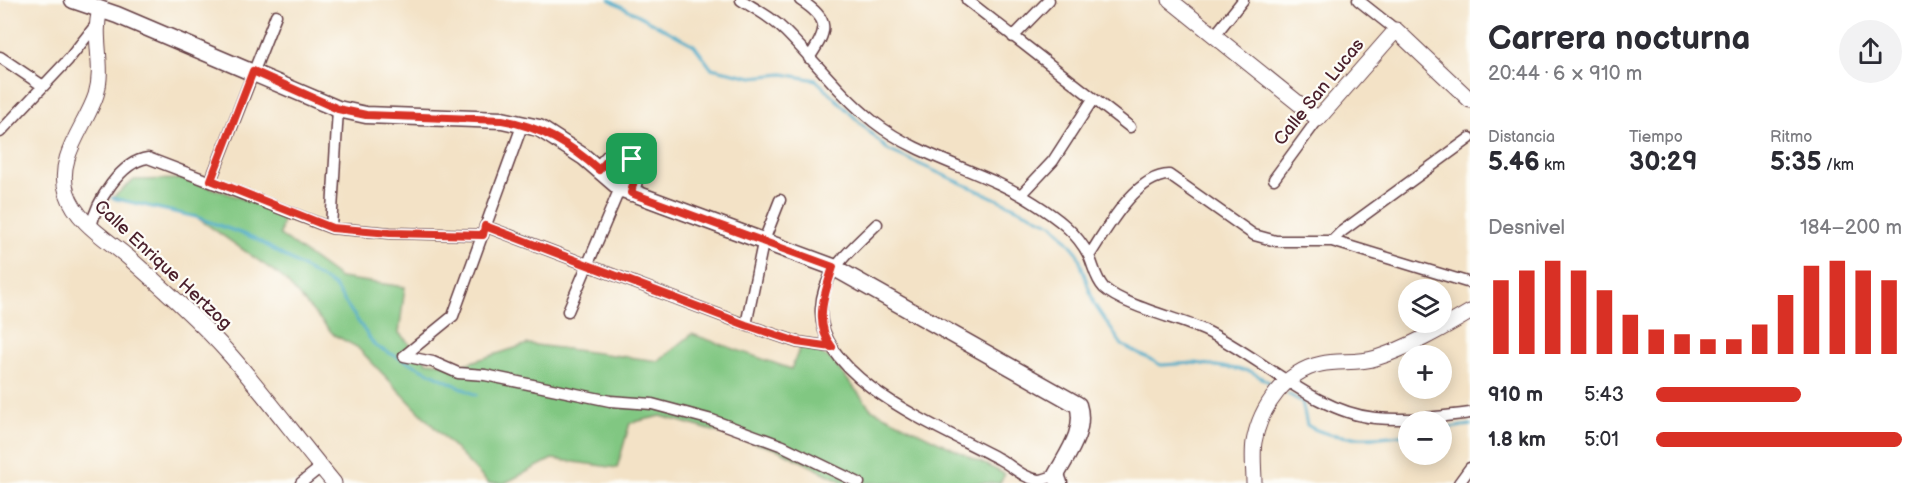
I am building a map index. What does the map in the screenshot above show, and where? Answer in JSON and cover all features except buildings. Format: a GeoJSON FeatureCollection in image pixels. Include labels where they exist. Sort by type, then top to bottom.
{"type":"FeatureCollection","features":[{"type":"Feature","properties":{"kind":"main road"},"geometry":{"type":"LineString","coordinates":[[74,0],[98,18],[253,71],[338,109],[366,115],[502,120],[538,128],[567,145],[625,191],[833,267],[1078,405],[1082,416],[1080,430],[1058,479]]}},
{"type":"Feature","properties":{"kind":"main road"},"geometry":{"type":"LineString","coordinates":[[599,170],[617,154],[632,159],[637,174],[625,191]]}},
{"type":"Feature","properties":{"kind":"street"},"geometry":{"type":"LineString","coordinates":[[741,0],[770,17],[835,88],[898,139],[1022,194],[1058,218],[1076,236],[1089,256],[1096,277],[1116,297],[1190,324],[1233,343],[1287,381],[1339,408],[1373,418],[1421,419],[1470,413]]}},
{"type":"Feature","properties":{"kind":"street"},"geometry":{"type":"LineString","coordinates":[[800,0],[821,16],[825,27],[824,37],[809,58]]}},
{"type":"Feature","properties":{"kind":"street"},"geometry":{"type":"LineString","coordinates":[[967,0],[1130,127]]}},
{"type":"Feature","properties":{"kind":"street"},"geometry":{"type":"LineString","coordinates":[[1013,37],[1049,0]]}},
{"type":"Feature","properties":{"kind":"street"},"geometry":{"type":"LineString","coordinates":[[1170,0],[1318,119]]}},
{"type":"Feature","properties":{"kind":"street"},"geometry":{"type":"LineString","coordinates":[[1215,35],[1243,0]]}},
{"type":"Feature","properties":{"kind":"street"},"geometry":{"type":"LineString","coordinates":[[1358,0],[1396,30],[1470,100]]}},
{"type":"Feature","properties":{"kind":"street"},"geometry":{"type":"LineString","coordinates":[[211,180],[276,15]]}},
{"type":"Feature","properties":{"kind":"street"},"geometry":{"type":"LineString","coordinates":[[0,132],[43,86],[98,18]]}},
{"type":"Feature","properties":{"kind":"street","name":"Calle Enrique Hertzog"},"geometry":{"type":"LineString","coordinates":[[98,18],[100,65],[96,95],[71,147],[65,173],[67,192],[76,210],[202,326],[230,356],[334,483]]}},
{"type":"Feature","properties":{"kind":"street","name":"Calle San Lucas"},"geometry":{"type":"LineString","coordinates":[[1274,179],[1318,119],[1396,30]]}},
{"type":"Feature","properties":{"kind":"street"},"geometry":{"type":"LineString","coordinates":[[0,57],[43,86]]}},
{"type":"Feature","properties":{"kind":"street"},"geometry":{"type":"LineString","coordinates":[[1022,194],[1053,161],[1094,99]]}},
{"type":"Feature","properties":{"kind":"street"},"geometry":{"type":"LineString","coordinates":[[332,228],[338,109]]}},
{"type":"Feature","properties":{"kind":"street"},"geometry":{"type":"LineString","coordinates":[[523,123],[453,316],[404,356],[433,362],[458,373],[485,375],[610,402],[652,404],[712,420],[783,446],[859,483]]}},
{"type":"Feature","properties":{"kind":"street"},"geometry":{"type":"LineString","coordinates":[[1332,242],[1341,232],[1470,138]]}},
{"type":"Feature","properties":{"kind":"street"},"geometry":{"type":"LineString","coordinates":[[92,227],[94,212],[108,188],[137,159],[148,158],[211,180],[332,228],[390,233],[484,231],[586,265],[746,325],[797,342],[832,347]]}},
{"type":"Feature","properties":{"kind":"street"},"geometry":{"type":"LineString","coordinates":[[1089,256],[1112,221],[1144,183],[1157,175],[1169,175],[1254,235],[1276,240],[1332,242],[1470,283]]}},
{"type":"Feature","properties":{"kind":"street"},"geometry":{"type":"LineString","coordinates":[[568,311],[586,265],[625,191]]}},
{"type":"Feature","properties":{"kind":"street"},"geometry":{"type":"LineString","coordinates":[[746,325],[763,243],[780,200]]}},
{"type":"Feature","properties":{"kind":"street"},"geometry":{"type":"LineString","coordinates":[[877,224],[833,267],[821,308],[823,328],[832,347],[861,380],[956,438],[999,459],[1026,476],[1040,480],[1058,479]]}},
{"type":"Feature","properties":{"kind":"street"},"geometry":{"type":"LineString","coordinates":[[1254,483],[1254,442],[1263,414],[1287,381],[1304,368],[1324,363],[1351,363],[1376,358],[1470,312]]}},
{"type":"Feature","properties":{"kind":"street"},"geometry":{"type":"LineString","coordinates":[[301,483],[321,467]]}},
{"type":"Feature","properties":{"kind":"street"},"geometry":{"type":"LineString","coordinates":[[1459,483],[1470,468]]}},
{"type":"Feature","properties":{"kind":"green space"},"geometry":{"type":"Polygon","coordinates":[[[617,164],[623,164],[627,171],[623,178],[617,178],[613,174],[613,168],[617,164]]]}},
{"type":"Feature","properties":{"kind":"green space"},"geometry":{"type":"Polygon","coordinates":[[[186,179],[284,213],[280,235],[340,278],[405,287],[399,333],[427,362],[462,365],[528,344],[659,361],[692,334],[791,369],[802,343],[831,359],[871,409],[1005,474],[1000,483],[845,483],[779,450],[661,416],[630,423],[617,468],[552,459],[505,483],[488,483],[357,347],[334,335],[282,277],[196,217],[112,198],[134,180],[186,179]]]}},
{"type":"Feature","properties":{"kind":"waterway"},"geometry":{"type":"LineString","coordinates":[[610,0],[694,45],[711,68],[752,77],[783,74],[816,80],[888,150],[1054,225],[1077,252],[1094,304],[1122,345],[1161,365],[1196,363],[1250,371],[1272,384]]}},
{"type":"Feature","properties":{"kind":"waterway"},"geometry":{"type":"LineString","coordinates":[[112,198],[196,217],[254,238],[334,286],[375,346],[476,395]]}},
{"type":"Feature","properties":{"kind":"waterway"},"geometry":{"type":"LineString","coordinates":[[1288,394],[1302,402],[1307,425],[1318,430],[1356,437],[1398,435]]}},
{"type":"Feature","properties":{"kind":"waterway"},"geometry":{"type":"LineString","coordinates":[[1452,428],[1470,425]]}},
{"type":"Feature","properties":{"kind":"route"},"geometry":{"type":"LineString","coordinates":[[253,71],[338,109],[366,115],[502,120],[523,123],[538,128],[567,145],[599,170],[611,156],[617,154],[632,159],[636,163],[637,174],[631,193],[833,267],[821,308],[823,328],[832,347],[822,348],[797,342],[746,325],[485,226],[483,235],[390,233],[332,228],[211,180],[253,71]]}}]}
